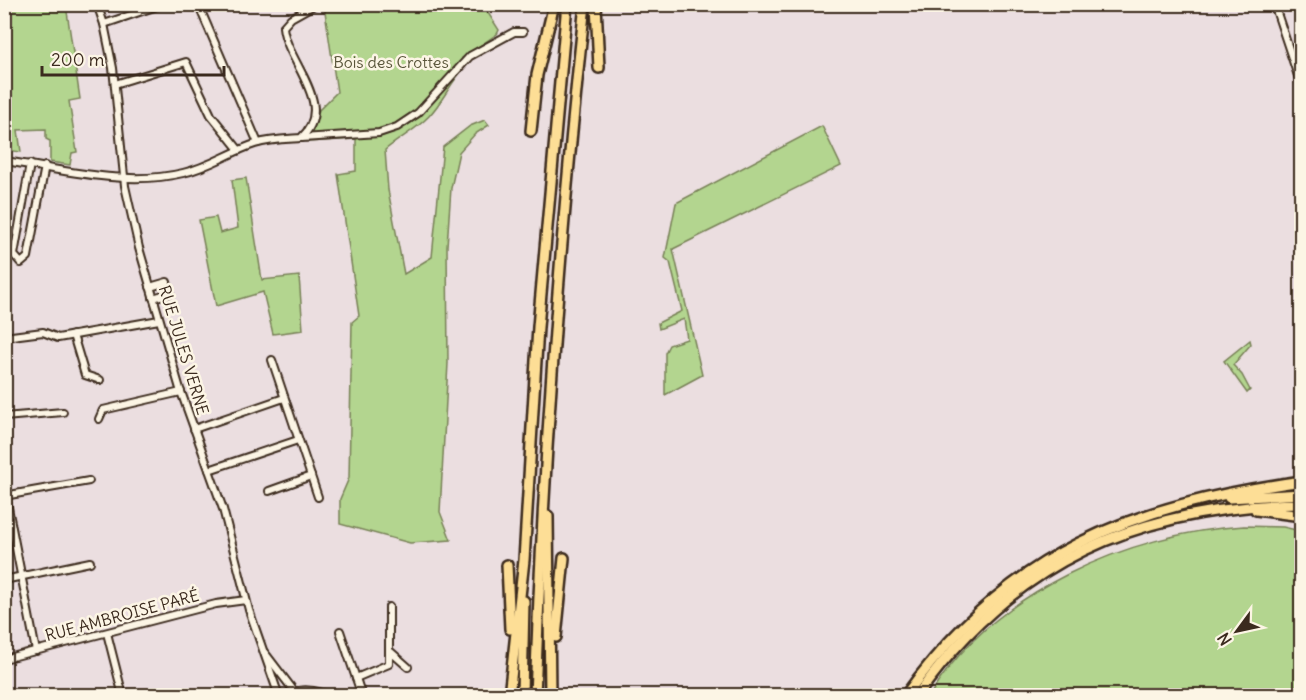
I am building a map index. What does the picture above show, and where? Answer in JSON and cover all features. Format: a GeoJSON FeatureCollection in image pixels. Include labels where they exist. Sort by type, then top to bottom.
{"type":"FeatureCollection","features":[{"type":"Feature","properties":{"kind":"highway"},"geometry":{"type":"LineString","coordinates":[[531,131],[537,75],[554,4]]}},
{"type":"Feature","properties":{"kind":"highway"},"geometry":{"type":"LineString","coordinates":[[522,696],[524,560],[538,327],[567,4]]}},
{"type":"Feature","properties":{"kind":"highway"},"geometry":{"type":"LineString","coordinates":[[535,696],[548,445],[566,192],[585,4]]}},
{"type":"Feature","properties":{"kind":"highway"},"geometry":{"type":"LineString","coordinates":[[596,4],[599,68]]}},
{"type":"Feature","properties":{"kind":"highway"},"geometry":{"type":"LineString","coordinates":[[548,445],[555,693]]}},
{"type":"Feature","properties":{"kind":"highway"},"geometry":{"type":"LineString","coordinates":[[905,696],[959,629],[1016,579],[1087,538],[1152,513],[1220,494],[1302,481]]}},
{"type":"Feature","properties":{"kind":"highway"},"geometry":{"type":"LineString","coordinates":[[1152,513],[1226,498],[1302,494]]}},
{"type":"Feature","properties":{"kind":"highway"},"geometry":{"type":"LineString","coordinates":[[917,696],[949,654],[985,617],[1047,570],[1088,548],[1149,524],[1234,507],[1302,504]]}},
{"type":"Feature","properties":{"kind":"highway"},"geometry":{"type":"LineString","coordinates":[[1234,507],[1302,516]]}},
{"type":"Feature","properties":{"kind":"highway"},"geometry":{"type":"LineString","coordinates":[[555,693],[564,558]]}},
{"type":"Feature","properties":{"kind":"highway"},"geometry":{"type":"LineString","coordinates":[[509,696],[524,560]]}},
{"type":"Feature","properties":{"kind":"highway"},"geometry":{"type":"LineString","coordinates":[[507,565],[512,665]]}},
{"type":"Feature","properties":{"kind":"street","name":"RUE JULES VERNE"},"geometry":{"type":"LineString","coordinates":[[97,4],[104,24],[115,84],[124,177],[150,287],[181,392],[223,509],[246,600],[279,696]]}},
{"type":"Feature","properties":{"kind":"street"},"geometry":{"type":"LineString","coordinates":[[104,24],[163,4]]}},
{"type":"Feature","properties":{"kind":"street"},"geometry":{"type":"LineString","coordinates":[[198,4],[258,143]]}},
{"type":"Feature","properties":{"kind":"street"},"geometry":{"type":"LineString","coordinates":[[301,138],[310,126],[314,115],[313,98],[283,27],[291,18],[316,4]]}},
{"type":"Feature","properties":{"kind":"street"},"geometry":{"type":"LineString","coordinates":[[1274,4],[1302,88]]}},
{"type":"Feature","properties":{"kind":"street"},"geometry":{"type":"LineString","coordinates":[[4,160],[124,177],[161,177],[184,173],[224,160],[239,150],[258,143],[379,133],[397,127],[418,113],[470,56],[514,33],[523,32]]}},
{"type":"Feature","properties":{"kind":"street"},"geometry":{"type":"LineString","coordinates":[[115,84],[186,62],[211,115],[239,150]]}},
{"type":"Feature","properties":{"kind":"street"},"geometry":{"type":"LineString","coordinates":[[30,164],[14,255],[21,263],[28,257],[45,166]]}},
{"type":"Feature","properties":{"kind":"street"},"geometry":{"type":"LineString","coordinates":[[150,287],[167,282],[170,293],[153,297]]}},
{"type":"Feature","properties":{"kind":"street"},"geometry":{"type":"LineString","coordinates":[[4,337],[44,332],[58,338],[159,320]]}},
{"type":"Feature","properties":{"kind":"street"},"geometry":{"type":"LineString","coordinates":[[73,335],[85,375],[100,380]]}},
{"type":"Feature","properties":{"kind":"street"},"geometry":{"type":"LineString","coordinates":[[272,360],[318,497]]}},
{"type":"Feature","properties":{"kind":"street"},"geometry":{"type":"LineString","coordinates":[[99,419],[103,410],[181,392]]}},
{"type":"Feature","properties":{"kind":"street"},"geometry":{"type":"LineString","coordinates":[[194,429],[284,398]]}},
{"type":"Feature","properties":{"kind":"street"},"geometry":{"type":"LineString","coordinates":[[4,417],[63,412]]}},
{"type":"Feature","properties":{"kind":"street"},"geometry":{"type":"LineString","coordinates":[[209,470],[298,440]]}},
{"type":"Feature","properties":{"kind":"street"},"geometry":{"type":"LineString","coordinates":[[269,491],[311,476]]}},
{"type":"Feature","properties":{"kind":"street"},"geometry":{"type":"LineString","coordinates":[[5,496],[89,481]]}},
{"type":"Feature","properties":{"kind":"street"},"geometry":{"type":"LineString","coordinates":[[4,487],[36,651]]}},
{"type":"Feature","properties":{"kind":"street"},"geometry":{"type":"LineString","coordinates":[[4,580],[90,562]]}},
{"type":"Feature","properties":{"kind":"street","name":"RUE AMBROISE PARÉ"},"geometry":{"type":"LineString","coordinates":[[4,659],[216,604],[246,600]]}},
{"type":"Feature","properties":{"kind":"street"},"geometry":{"type":"LineString","coordinates":[[356,678],[385,668],[389,664],[391,652],[388,607]]}},
{"type":"Feature","properties":{"kind":"street"},"geometry":{"type":"LineString","coordinates":[[340,631],[362,696]]}},
{"type":"Feature","properties":{"kind":"street"},"geometry":{"type":"LineString","coordinates":[[107,633],[123,696]]}},
{"type":"Feature","properties":{"kind":"street"},"geometry":{"type":"LineString","coordinates":[[391,652],[408,668]]}},
{"type":"Feature","properties":{"kind":"street"},"geometry":{"type":"LineString","coordinates":[[264,653],[294,691]]}},
{"type":"Feature","properties":{"kind":"street"},"geometry":{"type":"LineString","coordinates":[[285,696],[294,691],[320,691],[331,696]]}},
{"type":"Feature","properties":{"kind":"green space"},"geometry":{"type":"Polygon","coordinates":[[[4,5],[66,5],[80,99],[69,101],[77,152],[72,153],[70,165],[50,162],[50,141],[46,139],[46,129],[18,130],[21,152],[5,150],[4,5]]]}},
{"type":"Feature","properties":{"kind":"green space","name":"Bois des Crottes"},"geometry":{"type":"Polygon","coordinates":[[[324,5],[483,5],[499,30],[497,34],[462,58],[465,67],[429,116],[385,150],[388,190],[404,274],[432,257],[443,147],[470,126],[485,120],[489,125],[475,134],[459,152],[451,188],[447,246],[448,363],[440,512],[451,540],[410,543],[340,524],[340,499],[349,478],[352,322],[359,316],[338,174],[356,171],[356,139],[309,142],[319,110],[337,92],[324,5]]]}},
{"type":"Feature","properties":{"kind":"green space"},"geometry":{"type":"Polygon","coordinates":[[[822,126],[841,166],[673,249],[702,375],[665,395],[665,353],[669,345],[687,339],[684,319],[659,329],[658,323],[682,311],[670,262],[665,258],[676,203],[822,126]]]}},
{"type":"Feature","properties":{"kind":"green space"},"geometry":{"type":"Polygon","coordinates":[[[246,178],[262,280],[299,276],[303,330],[273,334],[263,292],[216,306],[199,220],[216,217],[220,233],[238,228],[232,180],[246,178]]]}},
{"type":"Feature","properties":{"kind":"green space"},"geometry":{"type":"Polygon","coordinates":[[[1250,340],[1251,344],[1233,365],[1242,375],[1250,390],[1247,393],[1224,361],[1250,340]]]}},
{"type":"Feature","properties":{"kind":"green space"},"geometry":{"type":"Polygon","coordinates":[[[1244,526],[1283,527],[1301,531],[1301,695],[930,695],[957,658],[989,626],[1026,598],[1067,574],[1110,555],[1155,541],[1200,531],[1244,526]]]}}]}
